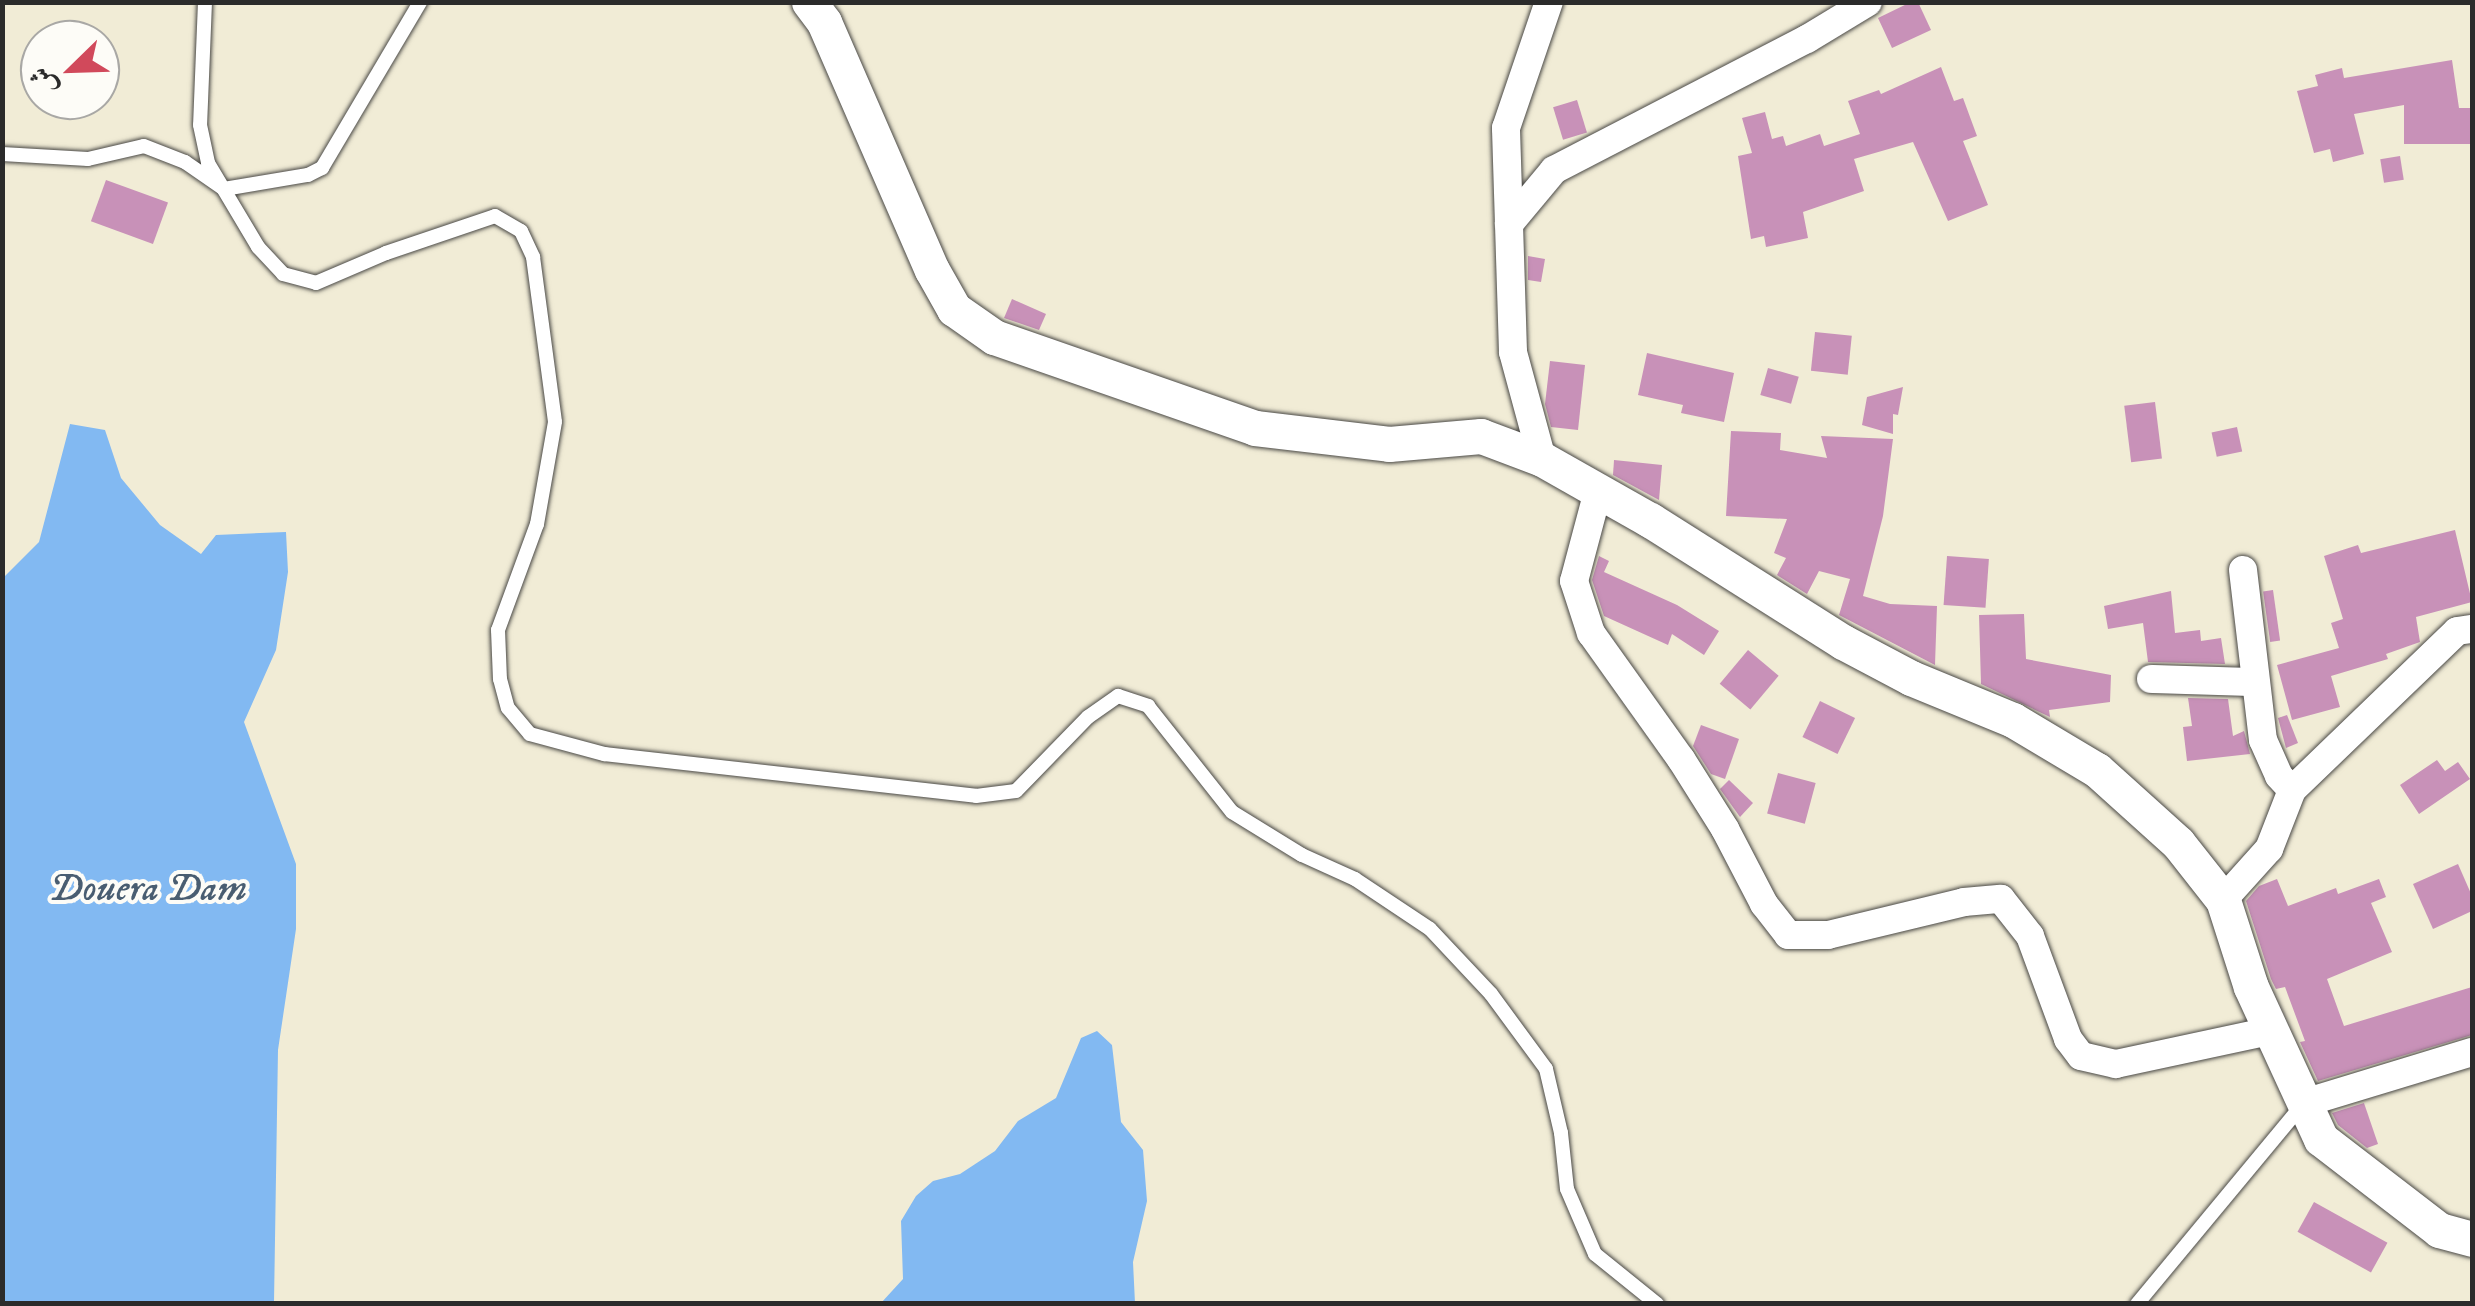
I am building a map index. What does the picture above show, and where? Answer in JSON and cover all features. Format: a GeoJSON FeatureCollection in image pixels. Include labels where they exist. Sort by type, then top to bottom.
{"type":"FeatureCollection","features":[{"type":"Feature","properties":{"kind":"street"},"geometry":{"type":"LineString","coordinates":[[808,2],[824,22],[932,270],[954,309],[994,337],[1255,428],[1389,444],[1482,436],[1542,458],[1842,642],[1912,678],[2014,720],[2097,770],[2178,842],[2222,900],[2270,1031],[2321,1138],[2374,1184],[2439,1230],[2472,1239]]}},
{"type":"Feature","properties":{"kind":"street"},"geometry":{"type":"LineString","coordinates":[[1542,458],[1513,352],[1506,128],[1549,2]]}},
{"type":"Feature","properties":{"kind":"street"},"geometry":{"type":"LineString","coordinates":[[1509,224],[1554,170],[1807,39],[1868,2]]}},
{"type":"Feature","properties":{"kind":"street"},"geometry":{"type":"LineString","coordinates":[[1598,491],[1574,582],[1591,633],[1681,759],[1725,829],[1764,904],[1788,935],[1828,935],[1964,902],[2001,899],[2030,936],[2068,1039],[2081,1056],[2116,1064],[2270,1031]]}},
{"type":"Feature","properties":{"kind":"street"},"geometry":{"type":"LineString","coordinates":[[2242,570],[2253,682],[2264,740],[2279,776],[2292,790]]}},
{"type":"Feature","properties":{"kind":"street"},"geometry":{"type":"LineString","coordinates":[[2222,900],[2269,849],[2292,790],[2457,631],[2472,629]]}},
{"type":"Feature","properties":{"kind":"street"},"geometry":{"type":"LineString","coordinates":[[2152,680],[2253,682]]}},
{"type":"Feature","properties":{"kind":"street"},"geometry":{"type":"LineString","coordinates":[[2304,1104],[2472,1052]]}},
{"type":"Feature","properties":{"kind":"lane"},"geometry":{"type":"LineString","coordinates":[[205,2],[200,125],[208,164],[258,246],[283,274],[316,283],[495,216],[521,231],[533,257],[546,333],[554,422],[536,524],[498,630],[500,679],[508,708],[530,734],[604,754],[976,796],[1016,791],[1088,717],[1118,696],[1148,706],[1232,812],[1302,854],[1354,879],[1430,928],[1491,994],[1546,1069],[1561,1133],[1567,1189],[1595,1254],[1657,1304]]}},
{"type":"Feature","properties":{"kind":"lane"},"geometry":{"type":"LineString","coordinates":[[2,154],[88,160],[144,146],[185,162],[224,189],[308,175],[322,168],[420,2]]}},
{"type":"Feature","properties":{"kind":"lane"},"geometry":{"type":"LineString","coordinates":[[2137,1304],[2304,1104]]}},
{"type":"Feature","properties":{"kind":"water","name":"Douera Dam"},"geometry":{"type":"Polygon","coordinates":[[[70,424],[105,430],[121,478],[160,525],[201,554],[216,535],[286,532],[288,572],[276,650],[244,722],[296,864],[296,929],[278,1050],[274,1303],[3,1303],[3,578],[39,542],[70,424]]]}},
{"type":"Feature","properties":{"kind":"water"},"geometry":{"type":"Polygon","coordinates":[[[1097,1031],[1112,1045],[1121,1122],[1143,1150],[1147,1201],[1133,1262],[1135,1303],[881,1303],[903,1279],[901,1221],[916,1196],[933,1181],[960,1174],[995,1151],[1018,1121],[1056,1098],[1081,1038],[1097,1031]]]}},
{"type":"Feature","properties":{"kind":"building"},"geometry":{"type":"Polygon","coordinates":[[[1918,2],[1931,30],[1892,48],[1878,18],[1918,2]]]}},
{"type":"Feature","properties":{"kind":"building"},"geometry":{"type":"Polygon","coordinates":[[[2452,60],[2459,108],[2472,108],[2472,144],[2404,144],[2404,105],[2354,114],[2364,154],[2333,162],[2330,149],[2314,153],[2297,91],[2318,86],[2315,75],[2342,68],[2344,78],[2452,60]]]}},
{"type":"Feature","properties":{"kind":"building"},"geometry":{"type":"Polygon","coordinates":[[[1941,67],[1954,101],[1963,98],[1977,136],[1963,141],[1988,205],[1948,221],[1913,142],[1854,159],[1864,191],[1803,212],[1808,238],[1766,247],[1764,236],[1751,239],[1738,156],[1752,153],[1742,118],[1765,112],[1772,139],[1783,136],[1786,146],[1820,134],[1824,146],[1860,134],[1848,101],[1879,90],[1881,94],[1941,67]]]}},
{"type":"Feature","properties":{"kind":"building"},"geometry":{"type":"Polygon","coordinates":[[[1577,100],[1587,133],[1563,140],[1553,107],[1577,100]]]}},
{"type":"Feature","properties":{"kind":"building"},"geometry":{"type":"Polygon","coordinates":[[[2400,156],[2404,180],[2384,183],[2380,159],[2400,156]]]}},
{"type":"Feature","properties":{"kind":"building"},"geometry":{"type":"Polygon","coordinates":[[[106,180],[168,203],[153,244],[91,221],[106,180]]]}},
{"type":"Feature","properties":{"kind":"building"},"geometry":{"type":"Polygon","coordinates":[[[1528,256],[1545,259],[1541,282],[1528,280],[1528,256]]]}},
{"type":"Feature","properties":{"kind":"building"},"geometry":{"type":"Polygon","coordinates":[[[1012,299],[1046,314],[1039,330],[1004,318],[1012,299]]]}},
{"type":"Feature","properties":{"kind":"building"},"geometry":{"type":"Polygon","coordinates":[[[1815,332],[1852,336],[1848,375],[1811,371],[1815,332]]]}},
{"type":"Feature","properties":{"kind":"building"},"geometry":{"type":"Polygon","coordinates":[[[1647,353],[1734,373],[1724,422],[1681,413],[1683,405],[1638,395],[1647,353]]]}},
{"type":"Feature","properties":{"kind":"building"},"geometry":{"type":"Polygon","coordinates":[[[1550,361],[1585,365],[1578,430],[1551,427],[1545,404],[1550,361]]]}},
{"type":"Feature","properties":{"kind":"building"},"geometry":{"type":"Polygon","coordinates":[[[1768,368],[1799,377],[1791,404],[1760,395],[1768,368]]]}},
{"type":"Feature","properties":{"kind":"building"},"geometry":{"type":"Polygon","coordinates":[[[1903,387],[1898,415],[1893,414],[1893,434],[1862,425],[1867,397],[1903,387]]]}},
{"type":"Feature","properties":{"kind":"building"},"geometry":{"type":"Polygon","coordinates":[[[2155,402],[2162,459],[2131,462],[2124,406],[2155,402]]]}},
{"type":"Feature","properties":{"kind":"building"},"geometry":{"type":"Polygon","coordinates":[[[2237,427],[2242,451],[2217,457],[2212,432],[2237,427]]]}},
{"type":"Feature","properties":{"kind":"building"},"geometry":{"type":"Polygon","coordinates":[[[1731,431],[1781,433],[1780,450],[1827,458],[1821,436],[1893,439],[1883,516],[1863,596],[1890,604],[1937,606],[1935,665],[1839,615],[1850,579],[1819,571],[1807,594],[1777,575],[1786,558],[1774,553],[1787,519],[1726,516],[1731,431]]]}},
{"type":"Feature","properties":{"kind":"building"},"geometry":{"type":"Polygon","coordinates":[[[1614,460],[1662,465],[1659,500],[1613,475],[1614,460]]]}},
{"type":"Feature","properties":{"kind":"building"},"geometry":{"type":"Polygon","coordinates":[[[2455,530],[2472,602],[2416,617],[2420,642],[2386,654],[2388,659],[2331,676],[2340,707],[2292,720],[2277,665],[2339,648],[2331,623],[2343,619],[2324,556],[2358,545],[2361,553],[2455,530]]]}},
{"type":"Feature","properties":{"kind":"building"},"geometry":{"type":"Polygon","coordinates":[[[1599,556],[1609,561],[1604,572],[1677,605],[1719,631],[1704,655],[1672,634],[1668,645],[1604,616],[1592,580],[1599,556]]]}},
{"type":"Feature","properties":{"kind":"building"},"geometry":{"type":"Polygon","coordinates":[[[1947,556],[1989,559],[1985,608],[1944,605],[1947,556]]]}},
{"type":"Feature","properties":{"kind":"building"},"geometry":{"type":"Polygon","coordinates":[[[2273,590],[2280,641],[2270,642],[2263,591],[2273,590]]]}},
{"type":"Feature","properties":{"kind":"building"},"geometry":{"type":"Polygon","coordinates":[[[2171,591],[2175,633],[2200,630],[2201,641],[2221,638],[2225,664],[2148,662],[2143,623],[2108,629],[2104,606],[2171,591]]]}},
{"type":"Feature","properties":{"kind":"building"},"geometry":{"type":"Polygon","coordinates":[[[2024,614],[2026,659],[2111,675],[2110,702],[2049,710],[2050,717],[1981,684],[1979,615],[2024,614]]]}},
{"type":"Feature","properties":{"kind":"building"},"geometry":{"type":"Polygon","coordinates":[[[1748,650],[1779,676],[1750,709],[1720,684],[1748,650]]]}},
{"type":"Feature","properties":{"kind":"building"},"geometry":{"type":"Polygon","coordinates":[[[2188,698],[2228,699],[2233,736],[2244,731],[2250,754],[2187,761],[2183,727],[2192,726],[2188,698]]]}},
{"type":"Feature","properties":{"kind":"building"},"geometry":{"type":"Polygon","coordinates":[[[1820,701],[1855,718],[1838,754],[1802,737],[1820,701]]]}},
{"type":"Feature","properties":{"kind":"building"},"geometry":{"type":"Polygon","coordinates":[[[2287,715],[2298,743],[2286,748],[2278,718],[2287,715]]]}},
{"type":"Feature","properties":{"kind":"building"},"geometry":{"type":"Polygon","coordinates":[[[1701,725],[1739,739],[1725,779],[1711,774],[1693,746],[1701,725]]]}},
{"type":"Feature","properties":{"kind":"building"},"geometry":{"type":"Polygon","coordinates":[[[2437,760],[2445,771],[2458,762],[2470,779],[2419,814],[2400,785],[2437,760]]]}},
{"type":"Feature","properties":{"kind":"building"},"geometry":{"type":"Polygon","coordinates":[[[1778,773],[1816,783],[1805,824],[1767,814],[1778,773]]]}},
{"type":"Feature","properties":{"kind":"building"},"geometry":{"type":"Polygon","coordinates":[[[1729,780],[1753,803],[1740,817],[1720,789],[1729,780]]]}},
{"type":"Feature","properties":{"kind":"building"},"geometry":{"type":"Polygon","coordinates":[[[2458,864],[2472,896],[2472,911],[2433,929],[2413,884],[2458,864]]]}},
{"type":"Feature","properties":{"kind":"building"},"geometry":{"type":"Polygon","coordinates":[[[2277,879],[2288,906],[2336,888],[2338,894],[2379,879],[2386,897],[2371,903],[2392,952],[2327,979],[2344,1026],[2472,987],[2472,1035],[2318,1081],[2300,1042],[2305,1041],[2285,987],[2276,989],[2271,979],[2246,901],[2259,886],[2277,879]]]}},
{"type":"Feature","properties":{"kind":"building"},"geometry":{"type":"Polygon","coordinates":[[[2364,1103],[2378,1144],[2367,1148],[2338,1125],[2332,1113],[2364,1103]]]}},
{"type":"Feature","properties":{"kind":"building"},"geometry":{"type":"Polygon","coordinates":[[[2314,1202],[2387,1243],[2371,1272],[2298,1232],[2314,1202]]]}}]}
